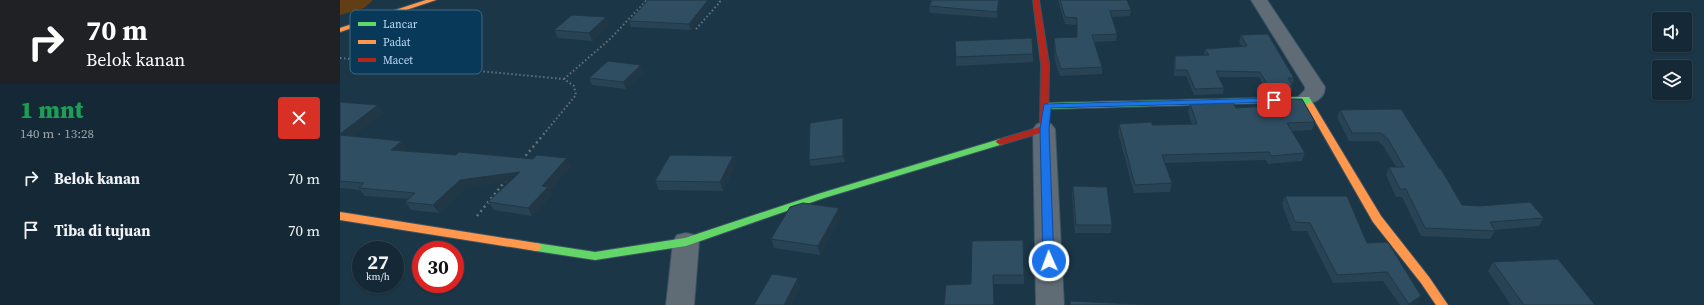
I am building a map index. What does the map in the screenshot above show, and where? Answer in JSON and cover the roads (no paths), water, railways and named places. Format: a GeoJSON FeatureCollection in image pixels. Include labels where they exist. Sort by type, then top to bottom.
{"type":"FeatureCollection","features":[{"type":"Feature","properties":{"kind":"street"},"geometry":{"type":"LineString","coordinates":[[402,10],[433,0]]}},
{"type":"Feature","properties":{"kind":"street"},"geometry":{"type":"LineString","coordinates":[[1036,0],[1045,61],[1046,106],[1044,129],[1050,305]]}},
{"type":"Feature","properties":{"kind":"street"},"geometry":{"type":"LineString","coordinates":[[1046,106],[1306,99],[1315,92],[1315,87],[1259,0]]}},
{"type":"Feature","properties":{"kind":"street"},"geometry":{"type":"LineString","coordinates":[[340,30],[350,27]]}},
{"type":"Feature","properties":{"kind":"street"},"geometry":{"type":"LineString","coordinates":[[1306,99],[1377,219],[1425,280],[1442,305]]}},
{"type":"Feature","properties":{"kind":"street"},"geometry":{"type":"LineString","coordinates":[[340,216],[594,256],[686,242],[828,194],[1044,129]]}},
{"type":"Feature","properties":{"kind":"street"},"geometry":{"type":"LineString","coordinates":[[680,305],[686,242]]}}]}
